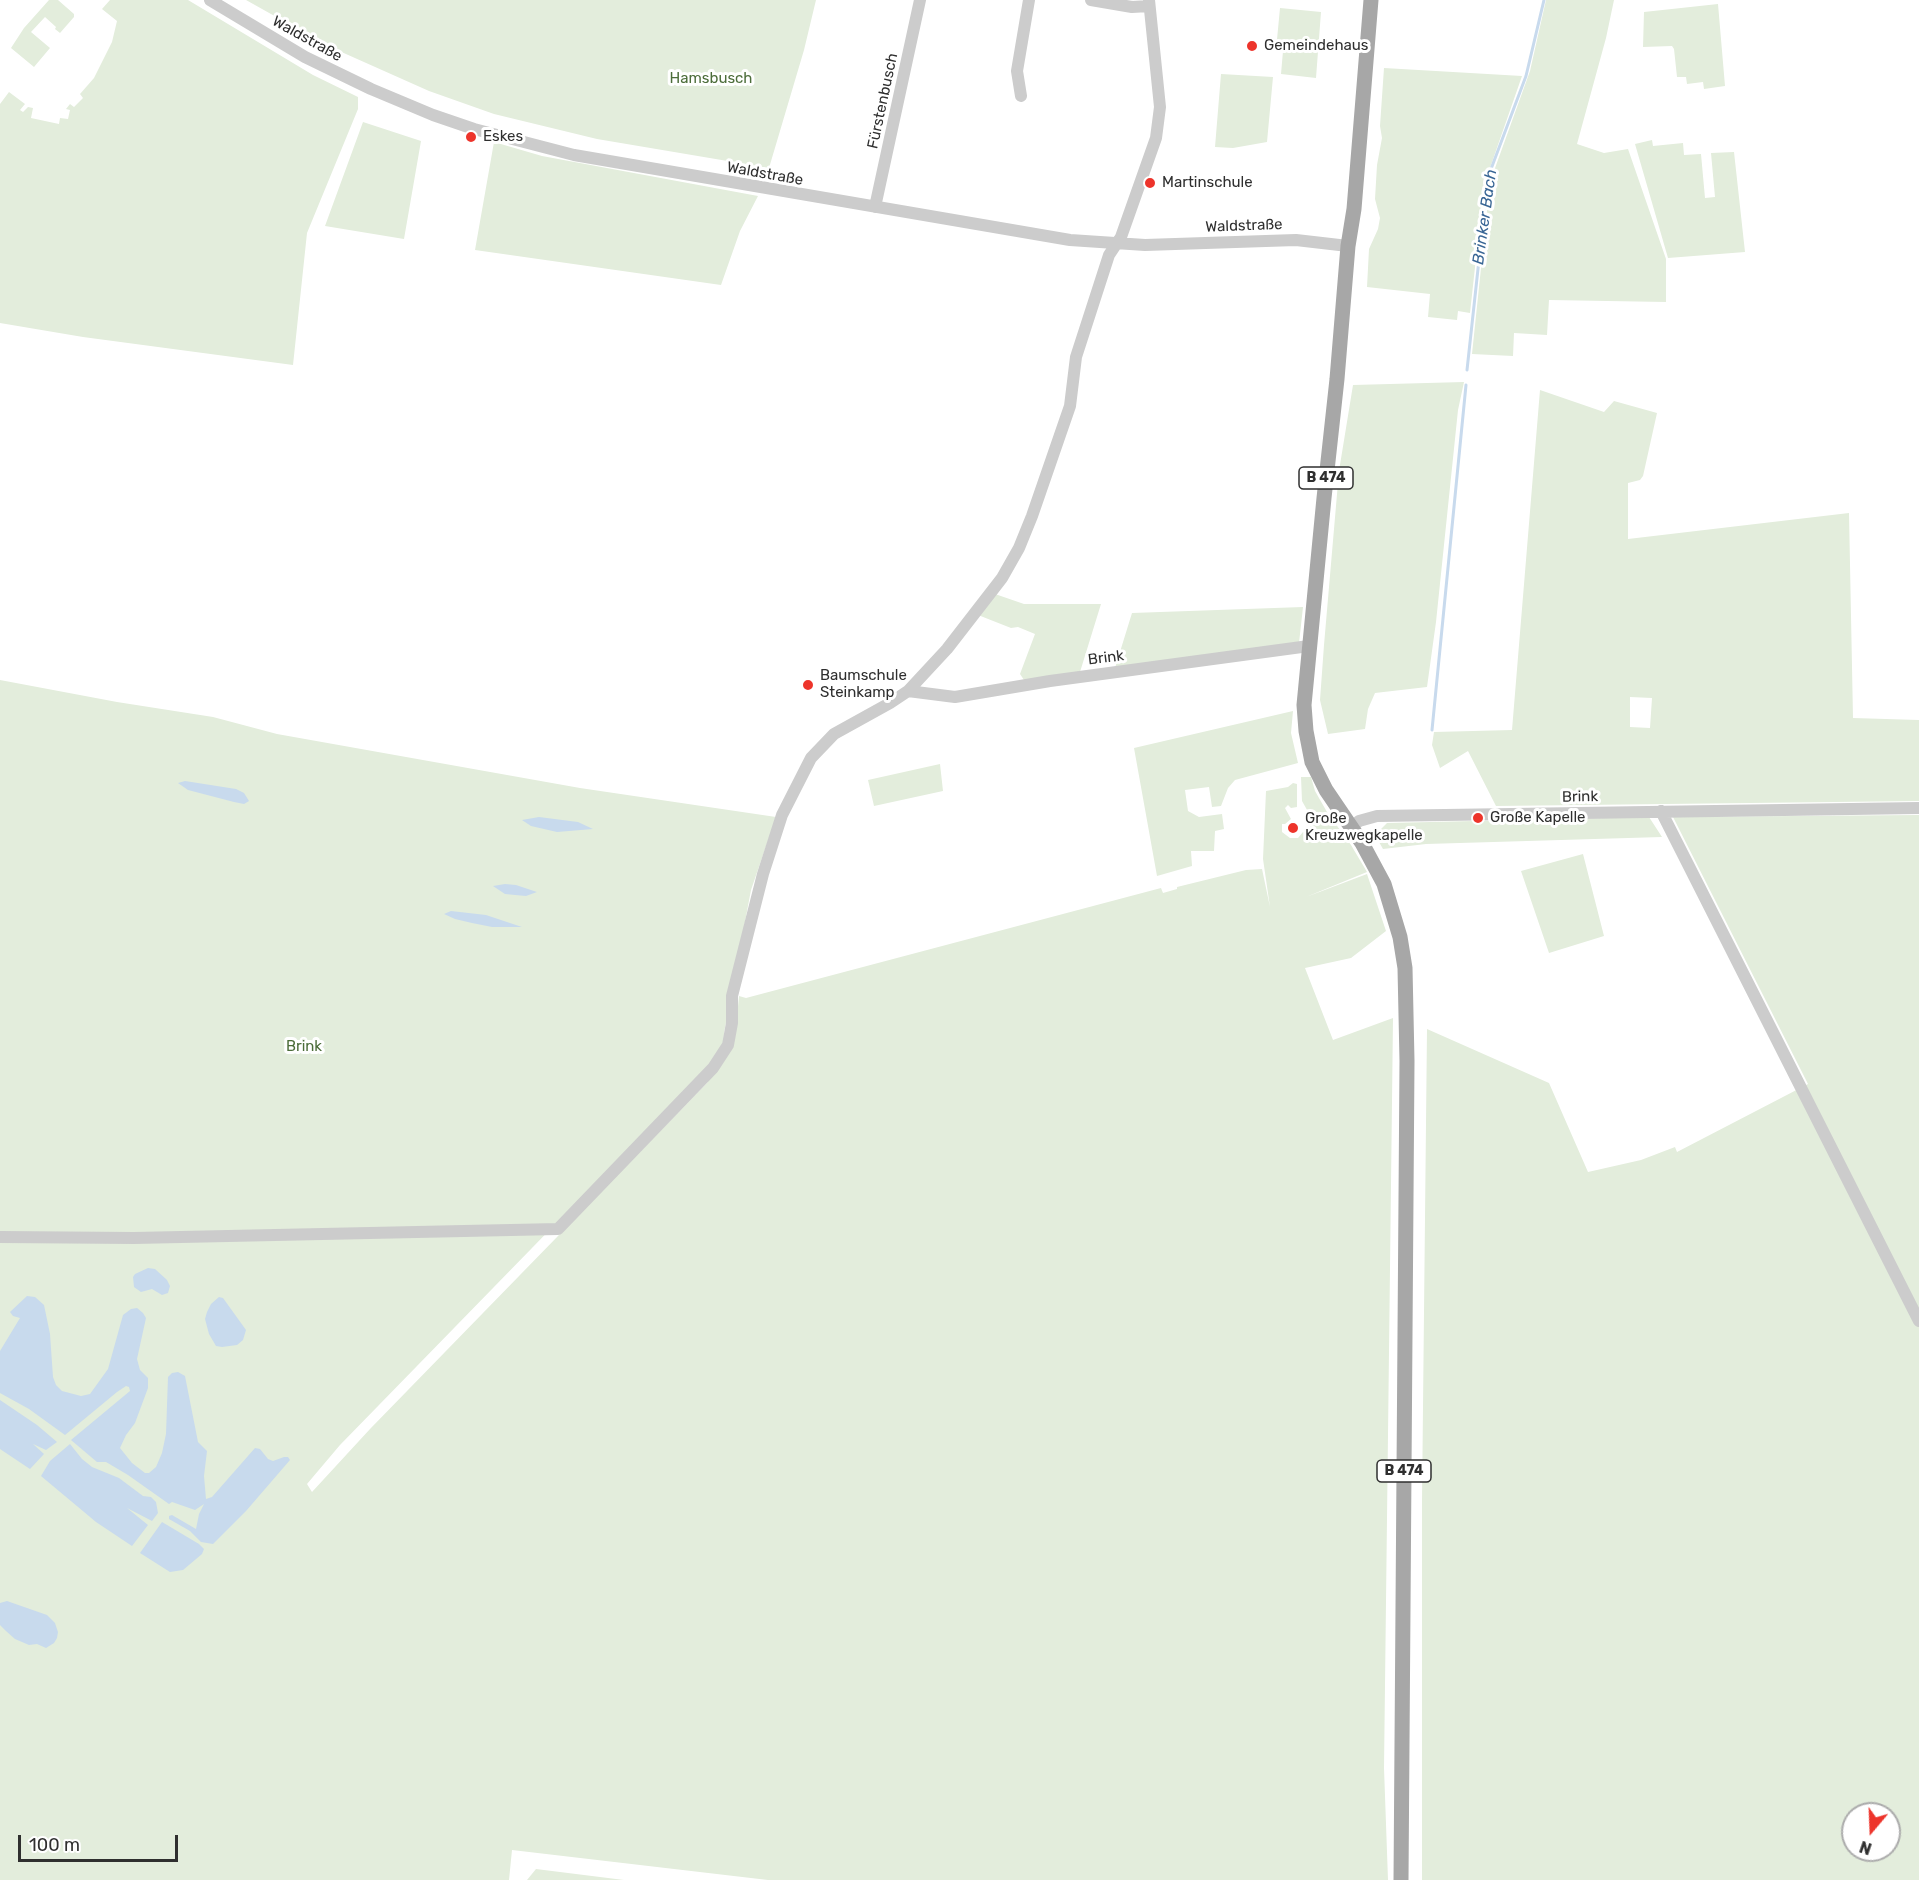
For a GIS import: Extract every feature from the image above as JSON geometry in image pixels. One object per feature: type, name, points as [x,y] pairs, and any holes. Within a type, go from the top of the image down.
[{"type":"main road","name":"B 474","points":[[1371,0],[1338,379],[1304,705],[1308,747],[1320,781],[1362,843],[1384,884],[1393,908],[1400,937],[1407,1006],[1401,1880]]},
{"type":"street","name":"Waldstraße","points":[[210,0],[289,48],[339,74],[409,105],[481,131],[531,145],[602,160],[1055,238],[1116,244],[1296,240],[1348,246]]},
{"type":"street","name":"Fürstenbusch","points":[[875,207],[920,0]]},
{"type":"street","points":[[1021,96],[1017,71],[1029,0]]},
{"type":"street","points":[[0,1237],[158,1238],[558,1229],[713,1068],[728,1045],[732,1023],[732,996],[782,815],[811,758],[834,734],[908,691],[964,628],[1002,578],[1019,548],[1032,516],[1070,406],[1076,357],[1109,255],[1120,237],[1158,128],[1160,107],[1149,3],[1132,7],[1091,0]]},
{"type":"street","name":"Brink","points":[[908,691],[955,697],[1039,682],[1309,646]]},
{"type":"street","name":"Brink","points":[[1351,828],[1359,822],[1377,816],[1919,808]]},
{"type":"street","points":[[1660,811],[1919,1322]]},
{"type":"green space","points":[[49,0],[58,0],[74,14],[74,17],[60,33],[45,17],[31,32],[50,48],[34,67],[11,48],[24,28]]},
{"type":"green space","points":[[110,0],[188,0],[313,75],[358,97],[358,109],[307,233],[293,365],[83,337],[0,323],[0,104],[9,92],[25,104],[20,110],[23,112],[28,107],[33,108],[31,118],[59,124],[60,118],[68,119],[70,110],[66,109],[70,104],[74,107],[83,98],[80,94],[94,78],[112,42],[117,21],[102,9]]},
{"type":"green space","name":"Hamsbusch","points":[[246,0],[816,0],[804,50],[769,168],[597,139],[494,114],[429,91],[328,46]]},
{"type":"green space","points":[[1546,0],[1614,0],[1577,144],[1604,153],[1628,149],[1666,259],[1666,302],[1549,300],[1547,335],[1514,333],[1513,356],[1472,354],[1490,182],[1530,71]]},
{"type":"green space","points":[[1718,4],[1725,86],[1704,89],[1703,82],[1687,84],[1686,77],[1677,77],[1672,46],[1643,47],[1644,12]]},
{"type":"green space","points":[[1280,8],[1321,12],[1316,78],[1281,74],[1283,51],[1276,50]]},
{"type":"green space","points":[[1384,68],[1522,76],[1484,185],[1470,313],[1458,311],[1457,320],[1428,317],[1430,294],[1367,287],[1369,249],[1380,218],[1375,199],[1377,165],[1382,138],[1380,126]]},
{"type":"green space","points":[[1221,74],[1273,77],[1267,142],[1233,148],[1215,147]]},
{"type":"green space","points":[[363,122],[421,141],[404,239],[325,226]]},
{"type":"green space","points":[[1652,140],[1653,146],[1683,143],[1684,155],[1701,154],[1705,198],[1715,197],[1711,153],[1734,152],[1745,252],[1668,258],[1635,144]]},
{"type":"green space","points":[[494,142],[542,156],[758,196],[740,231],[721,285],[475,250]]},
{"type":"green space","points":[[1464,382],[1458,410],[1427,687],[1375,693],[1368,709],[1365,729],[1328,734],[1320,700],[1339,471],[1353,385]]},
{"type":"green space","points":[[1540,390],[1604,412],[1614,401],[1657,413],[1643,476],[1640,480],[1628,483],[1628,539],[1849,513],[1853,718],[1919,720],[1919,801],[1496,806],[1468,751],[1440,768],[1432,745],[1434,732],[1512,730]],"holes":[[[1630,697],[1652,698],[1650,728],[1630,727]]]},
{"type":"green space","points":[[995,594],[1024,604],[1101,604],[1080,672],[1024,680],[1020,674],[1035,634],[1018,627],[1011,628],[978,615]]},
{"type":"green space","points":[[1303,607],[1299,643],[1115,668],[1132,613]]},
{"type":"green space","points":[[0,680],[213,717],[277,734],[580,788],[776,817],[751,890],[724,1033],[723,1052],[340,1445],[307,1484],[312,1492],[370,1429],[707,1083],[735,1037],[739,996],[746,998],[1161,888],[1163,893],[1177,889],[1177,887],[1246,870],[1262,869],[1270,907],[1263,859],[1266,791],[1288,787],[1293,783],[1297,784],[1297,807],[1291,808],[1288,805],[1285,808],[1291,819],[1282,824],[1282,832],[1290,838],[1298,838],[1303,832],[1310,832],[1311,817],[1302,801],[1301,777],[1311,777],[1315,791],[1327,812],[1367,872],[1306,897],[1367,874],[1386,931],[1351,958],[1305,968],[1333,1040],[1393,1018],[1384,1768],[1388,1880],[768,1880],[512,1850],[509,1880],[0,1880]]},
{"type":"green space","points":[[1293,711],[1291,733],[1298,763],[1235,780],[1228,788],[1221,806],[1212,807],[1209,787],[1185,790],[1188,811],[1199,817],[1222,814],[1224,829],[1215,831],[1214,851],[1191,851],[1192,866],[1157,876],[1134,748]]},
{"type":"green space","points":[[940,764],[943,791],[874,806],[868,780]]},
{"type":"green space","points":[[1919,815],[1919,1880],[1422,1880],[1422,1501],[1427,1029],[1549,1083],[1588,1172],[1641,1160],[1675,1147],[1677,1152],[1808,1084],[1673,817]]},
{"type":"green space","points":[[1649,817],[1662,837],[1426,844],[1383,849],[1375,835],[1387,823]]},
{"type":"green space","points":[[1583,854],[1604,936],[1549,953],[1521,871]]},
{"type":"green space","points":[[536,1869],[624,1880],[527,1880]]},
{"type":"water","points":[[185,781],[236,789],[244,793],[249,801],[244,804],[188,790],[178,783]]},
{"type":"water","points":[[539,817],[578,822],[593,829],[557,832],[531,826],[522,820]]},
{"type":"water","points":[[505,884],[537,892],[526,896],[505,894],[493,886]]},
{"type":"water","points":[[451,911],[486,915],[522,927],[492,927],[455,919],[444,914]]},
{"type":"water","points":[[148,1268],[155,1269],[167,1280],[170,1286],[168,1293],[162,1295],[152,1289],[141,1292],[134,1287],[135,1274]]},
{"type":"water","points":[[27,1296],[35,1297],[44,1305],[56,1385],[62,1391],[81,1396],[90,1394],[108,1369],[123,1315],[137,1308],[143,1313],[146,1318],[137,1359],[140,1370],[148,1378],[148,1388],[135,1423],[120,1448],[132,1463],[145,1473],[149,1473],[156,1467],[162,1453],[166,1434],[168,1377],[178,1372],[185,1376],[198,1442],[207,1451],[204,1476],[206,1499],[212,1497],[255,1448],[260,1449],[268,1459],[273,1461],[288,1457],[290,1460],[246,1511],[213,1544],[201,1542],[190,1531],[169,1519],[172,1515],[196,1529],[204,1504],[195,1510],[172,1502],[169,1504],[106,1462],[97,1462],[71,1440],[130,1391],[129,1387],[126,1386],[117,1392],[65,1435],[29,1409],[0,1393],[0,1351],[20,1318],[13,1316],[10,1312]]},
{"type":"water","points":[[219,1297],[223,1298],[246,1330],[243,1340],[237,1345],[216,1346],[209,1334],[205,1319],[211,1304]]},
{"type":"water","points":[[0,1400],[37,1425],[57,1442],[46,1450],[33,1444],[44,1454],[30,1469],[0,1449]]},
{"type":"water","points":[[70,1444],[92,1467],[119,1478],[143,1496],[151,1497],[156,1502],[158,1513],[152,1521],[127,1508],[148,1525],[132,1546],[96,1522],[41,1476],[50,1461]]},
{"type":"water","points":[[162,1522],[204,1549],[202,1554],[183,1570],[170,1572],[140,1553]]},
{"type":"water","points":[[7,1601],[47,1615],[55,1623],[58,1632],[54,1643],[46,1648],[37,1644],[29,1645],[15,1639],[6,1631],[0,1625],[0,1603]]},
{"type":"waterway","name":"Brinker Bach","points":[[1467,370],[1488,177],[1526,76],[1544,0]]},
{"type":"waterway","name":"Brinker Bach","points":[[1432,730],[1466,385]]},
{"type":"place","name":"Gemeindehaus","points":[[1252,46]]},
{"type":"place","name":"Eskes","points":[[471,137]]},
{"type":"place","name":"Martinschule","points":[[1150,183]]},
{"type":"place","name":"Baumschule Steinkamp","points":[[808,685]]},
{"type":"place","name":"Große Kapelle","points":[[1478,818]]},
{"type":"place","name":"Große Kreuzwegkapelle","points":[[1293,828]]}]
